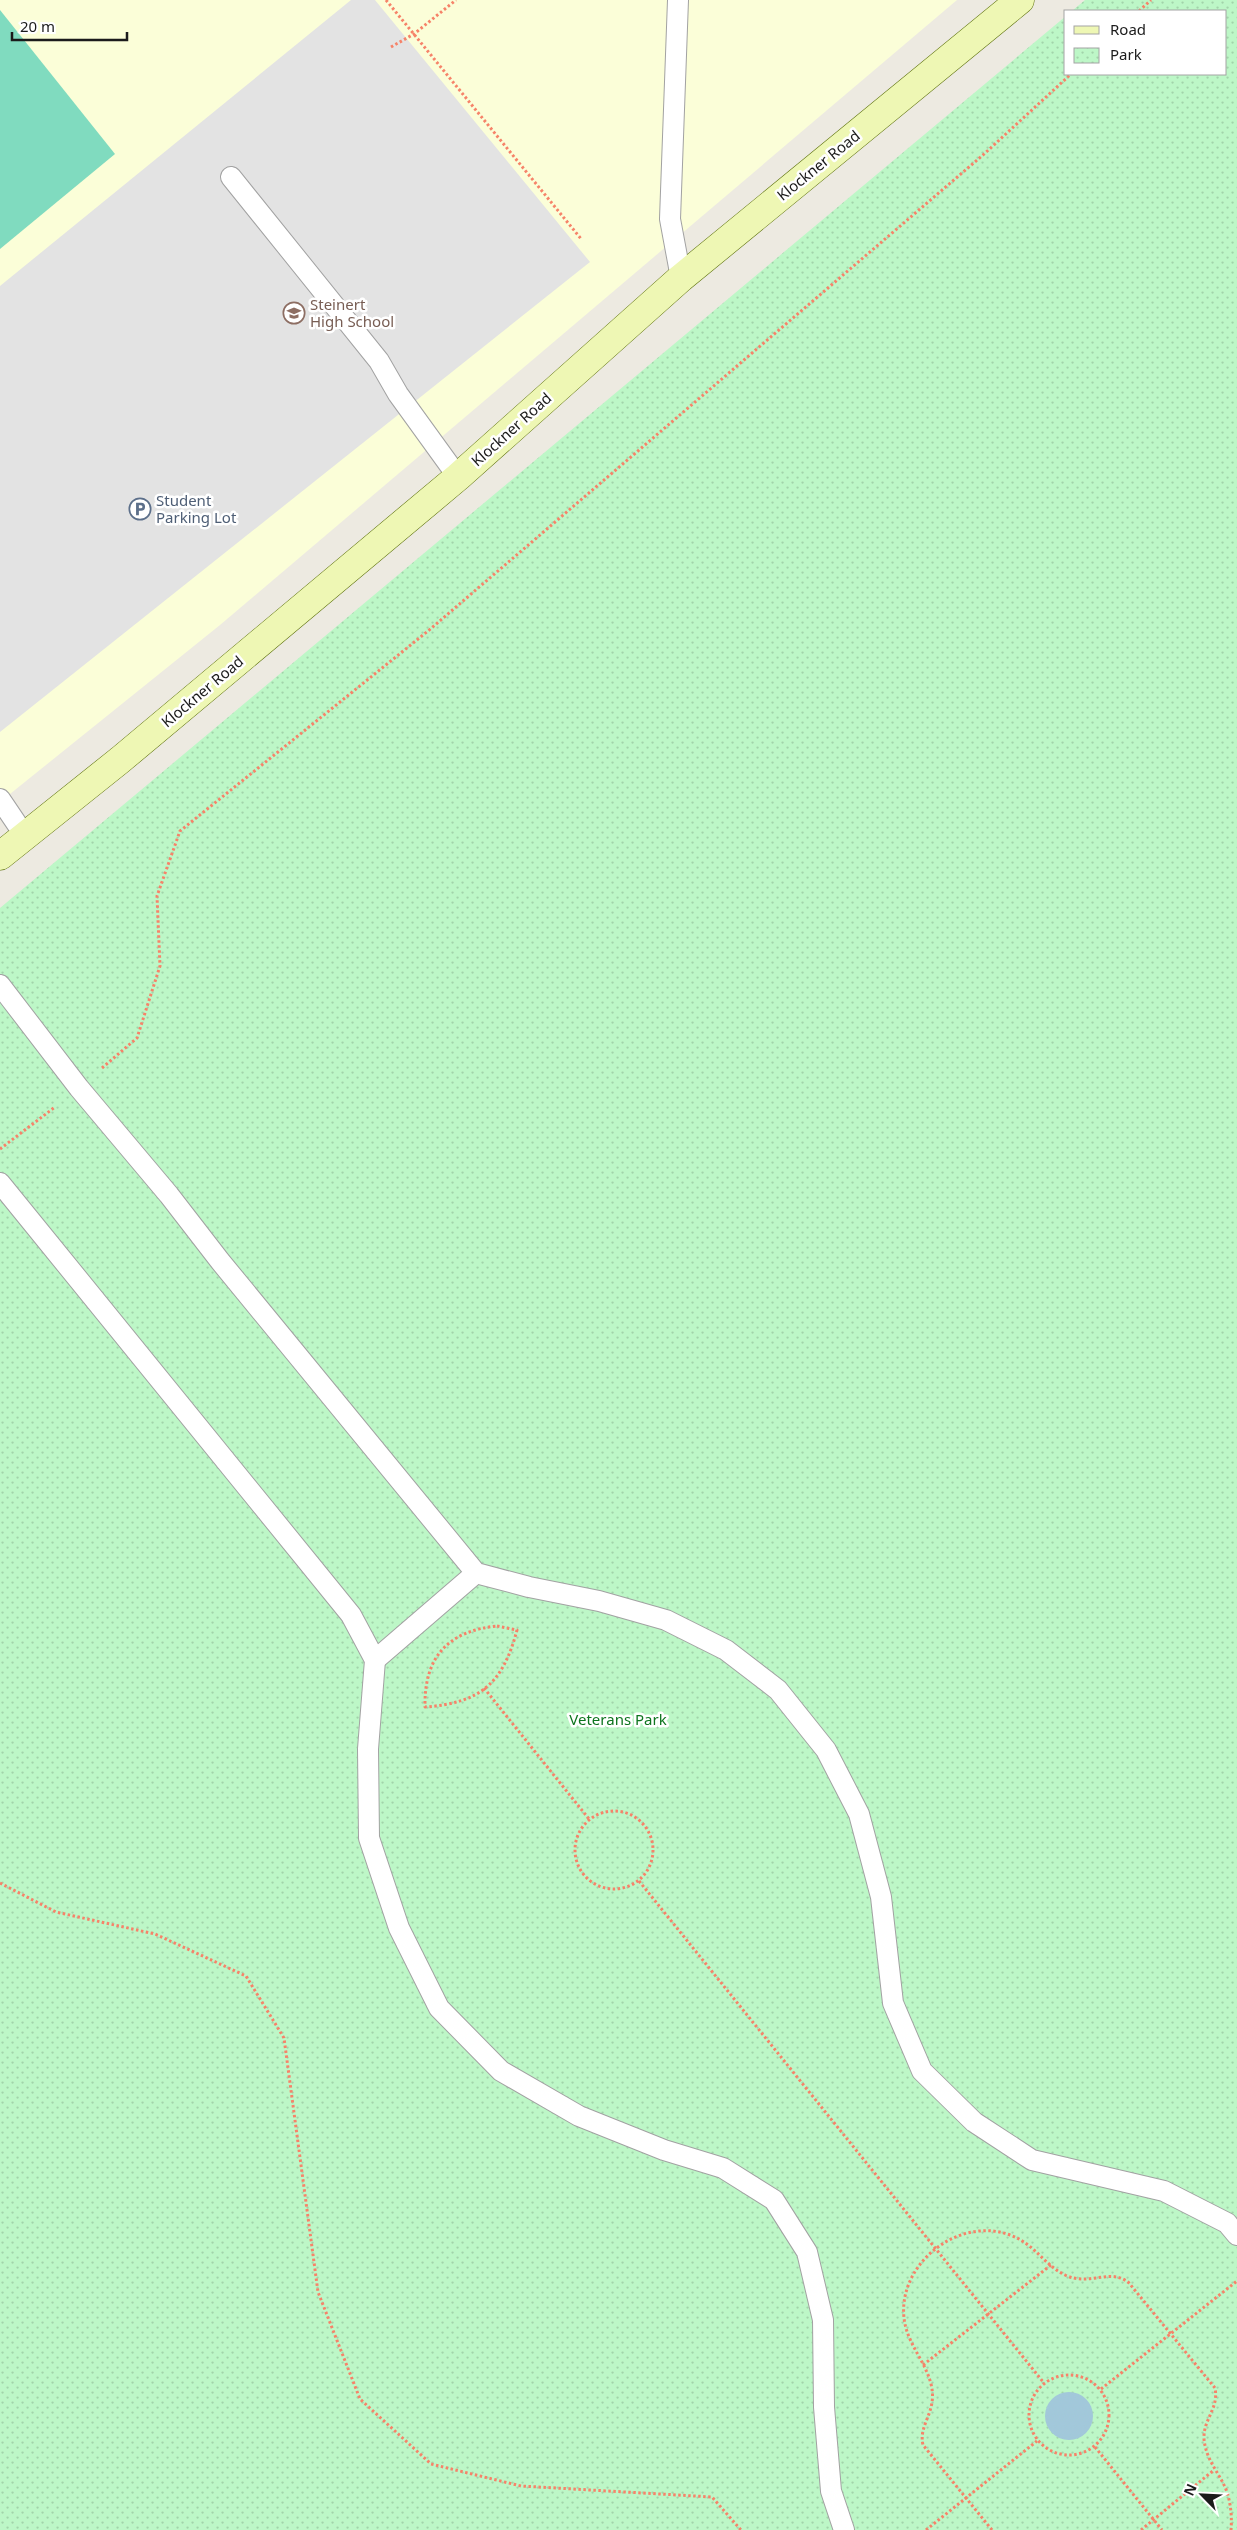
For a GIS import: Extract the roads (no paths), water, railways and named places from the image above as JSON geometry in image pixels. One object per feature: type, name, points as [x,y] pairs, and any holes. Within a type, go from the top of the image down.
[{"type":"main road","name":"Klockner Road","points":[[0,856],[120,760],[458,477],[681,278],[1020,0]]},
{"type":"lane","points":[[678,0],[670,219],[681,278]]},
{"type":"lane","points":[[231,177],[379,360],[398,394],[458,477]]},
{"type":"lane","points":[[0,799],[25,836]]},
{"type":"lane","points":[[0,985],[80,1088],[170,1195],[220,1261],[476,1572],[529,1587],[599,1601],[666,1620],[726,1650],[778,1690],[826,1750],[859,1814],[881,1897],[893,2003],[922,2071],[974,2122],[1032,2160],[1164,2191],[1227,2223],[1237,2235]]},
{"type":"lane","points":[[0,1183],[351,1615],[375,1660],[368,1749],[370,1838],[399,1928],[439,2008],[501,2071],[579,2116],[664,2150],[723,2168],[774,2200],[807,2252],[822,2320],[824,2407],[831,2491],[844,2530]]},
{"type":"lane","points":[[375,1660],[476,1572]]},
{"type":"water","points":[[1069,2392],[1078,2394],[1086,2399],[1091,2407],[1093,2416],[1091,2425],[1086,2433],[1078,2438],[1069,2440],[1060,2438],[1052,2433],[1047,2425],[1045,2416],[1047,2407],[1052,2399],[1060,2394]]},
{"type":"place","name":"Steinert High School","points":[[294,313]]},
{"type":"place","name":"Student Parking Lot","points":[[140,509]]},
{"type":"park label","name":"Veterans Park","points":[[618,1719]]}]
